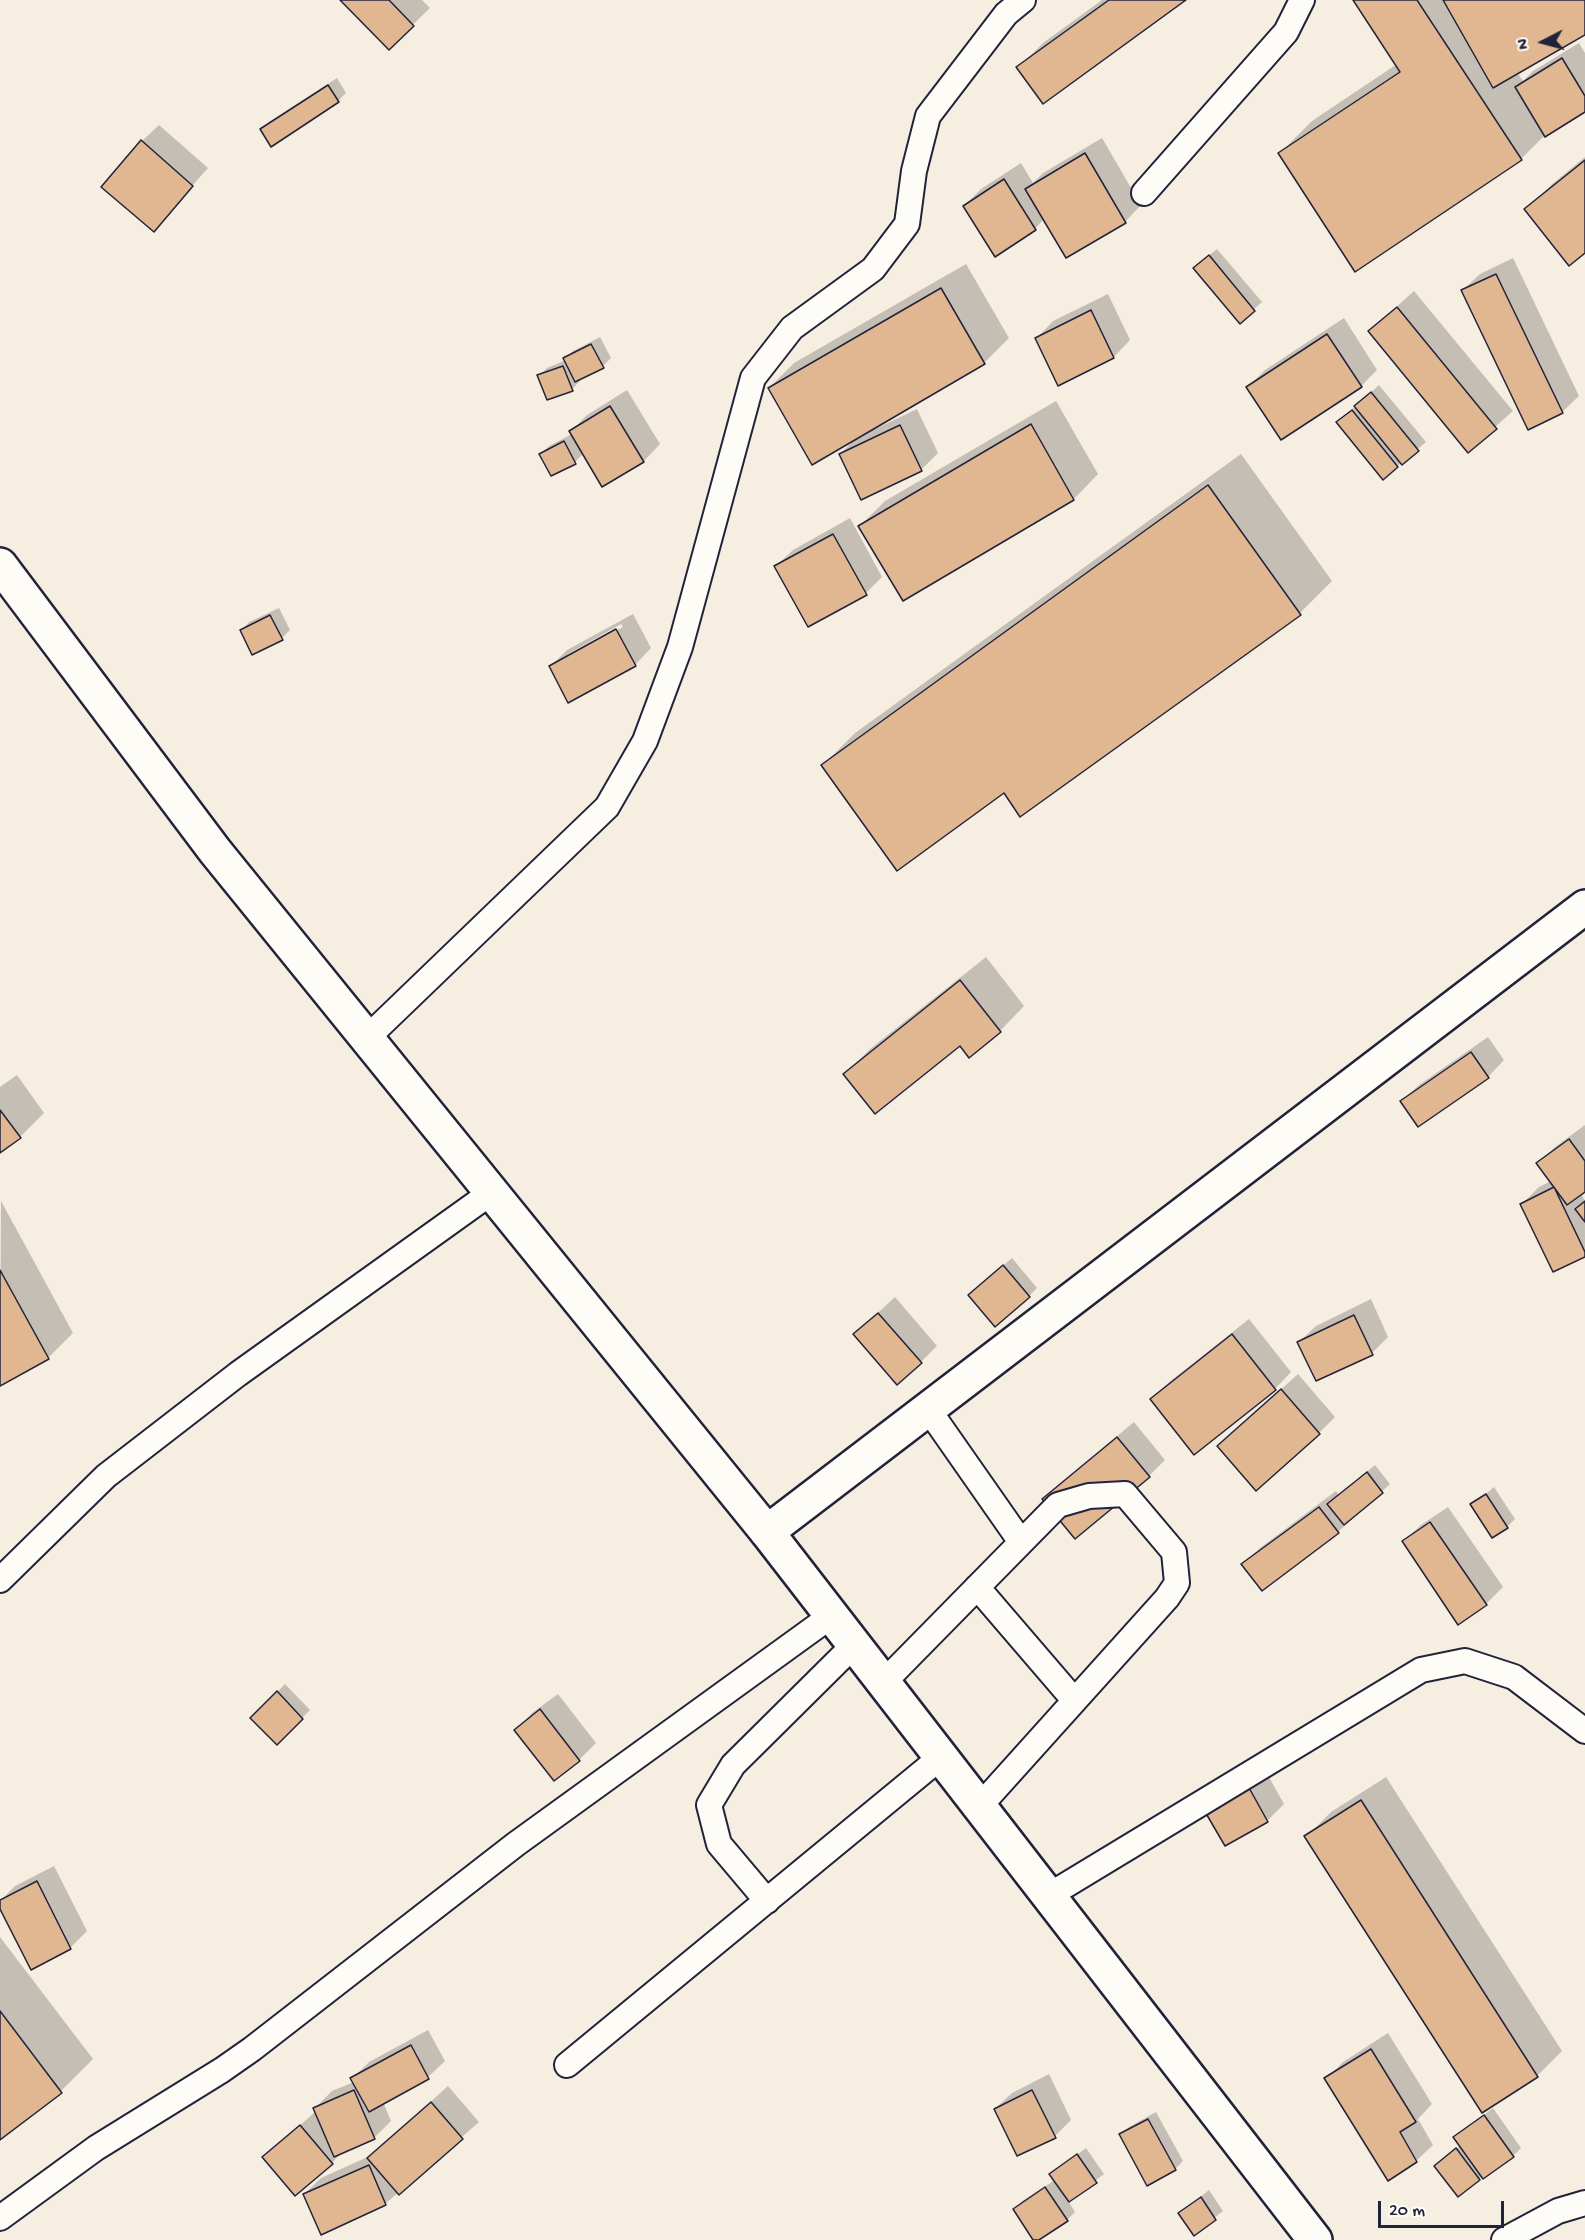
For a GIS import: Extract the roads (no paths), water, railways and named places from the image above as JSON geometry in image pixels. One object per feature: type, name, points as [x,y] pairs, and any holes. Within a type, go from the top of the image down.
[{"type":"street","points":[[0,565],[215,851],[767,1532],[1315,2240]]},
{"type":"street","points":[[767,1532],[1585,907]]},
{"type":"lane","points":[[367,1038],[607,807],[645,741],[680,647],[753,378],[792,328],[873,269],[907,224],[914,171],[928,116],[1006,14],[1023,0]]},
{"type":"lane","points":[[1144,193],[1286,32],[1302,0]]},
{"type":"lane","points":[[0,1580],[106,1476],[238,1374],[492,1192]]},
{"type":"lane","points":[[928,1409],[1021,1542]]},
{"type":"lane","points":[[883,1683],[1058,1505],[1089,1497],[1125,1494],[1174,1552],[1177,1583],[1167,1598],[980,1807]]},
{"type":"lane","points":[[977,1587],[1074,1700]]},
{"type":"lane","points":[[0,2218],[96,2148],[252,2049],[516,1844],[831,1616]]},
{"type":"lane","points":[[767,1901],[719,1844],[709,1805],[733,1765],[854,1645]]},
{"type":"lane","points":[[1048,1896],[1421,1670],[1465,1661],[1514,1677],[1585,1731]]},
{"type":"lane","points":[[567,2065],[941,1757]]},
{"type":"lane","points":[[1504,2240],[1558,2211],[1585,2203]]}]
